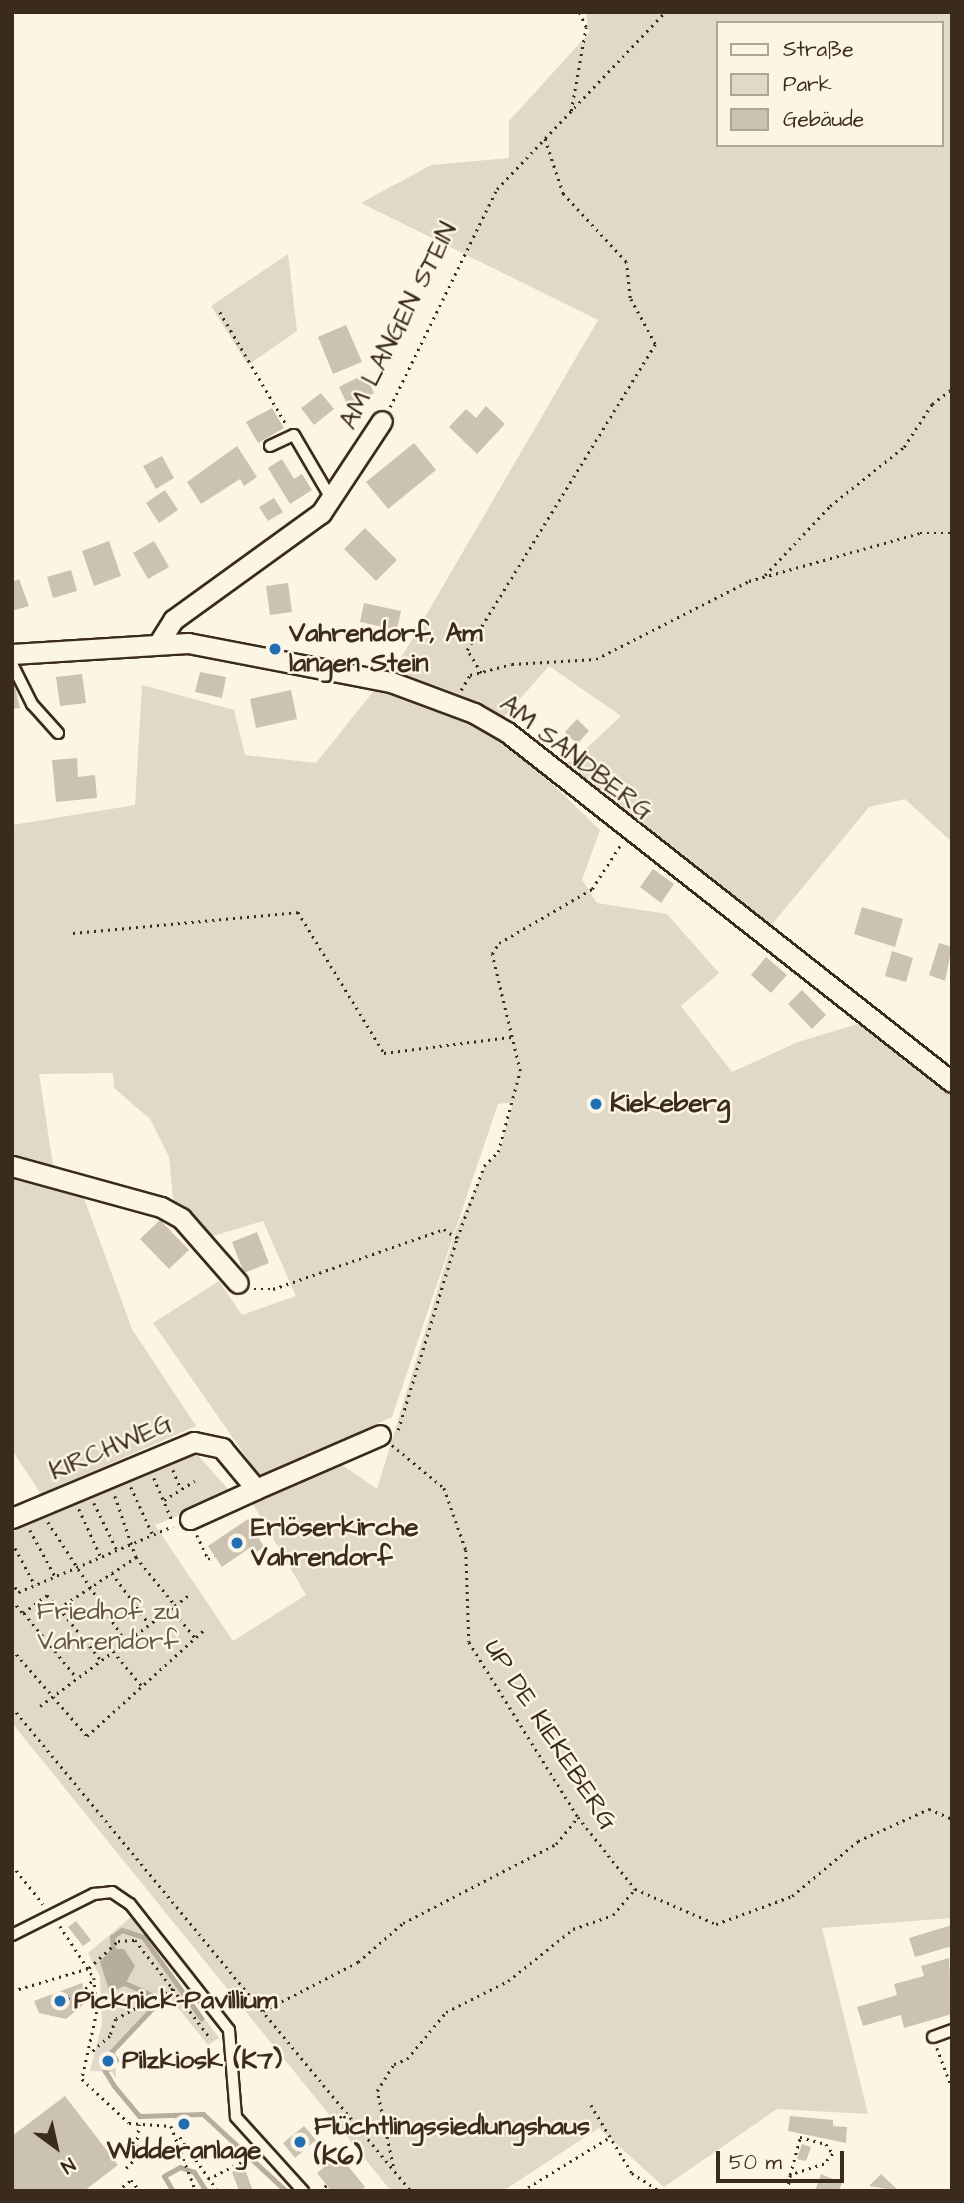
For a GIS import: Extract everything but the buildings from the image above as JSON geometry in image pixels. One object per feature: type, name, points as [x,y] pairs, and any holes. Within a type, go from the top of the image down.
[{"type":"street","name":"AM LANGEN STEIN","points":[[160,641],[173,620],[332,500],[382,421]]},
{"type":"street","name":"AM SANDBERG","points":[[12,654],[160,641],[224,648],[391,682],[452,704],[508,732],[629,833],[952,1082]]},
{"type":"street","points":[[12,1166],[161,1208],[181,1218],[238,1283]]},
{"type":"street","points":[[182,1523],[256,1489],[386,1440]]},
{"type":"street","name":"KIRCHWEG","points":[[12,1517],[194,1442],[222,1448],[256,1489]]},
{"type":"lane","points":[[270,446],[293,435],[332,500]]},
{"type":"lane","points":[[12,664],[32,704],[58,733]]},
{"type":"lane","points":[[12,1935],[94,1894],[112,1892],[130,1904],[229,2030],[236,2117],[303,2191]]},
{"type":"lane","points":[[933,2037],[952,2030]]},
{"type":"path","points":[[571,113],[586,27],[579,12]]},
{"type":"path","name":"AM LANGEN STEIN","points":[[382,421],[497,189],[665,12]]},
{"type":"path","points":[[544,137],[563,194],[626,262],[630,298],[655,344],[467,650],[481,673],[596,659],[762,577],[782,563],[830,506],[904,447],[932,404],[952,389]]},
{"type":"path","points":[[220,312],[293,435]]},
{"type":"path","points":[[762,577],[920,533],[952,533]]},
{"type":"path","points":[[386,1440],[484,1166],[498,1152],[517,1082],[512,1037],[492,954],[499,943],[592,889],[629,833]]},
{"type":"path","points":[[73,933],[298,912],[384,1053],[512,1037]]},
{"type":"path","points":[[238,1283],[273,1289],[444,1229],[457,1238]]},
{"type":"path","name":"UP DE KIEKEBERG","points":[[386,1440],[444,1488],[466,1550],[468,1642],[578,1817],[635,1889],[716,1924],[792,1896],[858,1841],[929,1809],[952,1819]]},
{"type":"path","points":[[173,1470],[181,1489]]},
{"type":"path","points":[[154,1478],[164,1500],[208,1559],[214,1556]]},
{"type":"path","points":[[164,1500],[194,1481]]},
{"type":"path","points":[[131,1487],[153,1535]]},
{"type":"path","points":[[114,1494],[136,1557],[174,1605]]},
{"type":"path","points":[[94,1503],[117,1550]]},
{"type":"path","points":[[79,1510],[101,1557]]},
{"type":"path","points":[[48,1522],[74,1569],[126,1642]]},
{"type":"path","points":[[12,1595],[182,1523]]},
{"type":"path","points":[[30,1530],[55,1576]]},
{"type":"path","points":[[12,1542],[35,1585]]},
{"type":"path","points":[[59,1608],[136,1557]]},
{"type":"path","points":[[112,1573],[149,1624]]},
{"type":"path","points":[[12,1581],[18,1592]]},
{"type":"path","points":[[40,1706],[190,1594]]},
{"type":"path","points":[[23,1613],[47,1595],[101,1660]]},
{"type":"path","points":[[12,1600],[77,1678]]},
{"type":"path","points":[[170,1608],[195,1638]]},
{"type":"path","points":[[12,1649],[51,1698],[87,1736],[205,1629]]},
{"type":"path","points":[[113,1651],[142,1686]]},
{"type":"path","points":[[12,1707],[99,1817],[411,2191]]},
{"type":"path","points":[[263,2011],[358,1962],[403,1923],[556,1844],[578,1817]]},
{"type":"path","points":[[12,1866],[51,1915],[94,1978],[91,2052],[82,2079],[107,2109],[139,2124],[176,2131],[218,2191]]},
{"type":"path","points":[[393,2168],[377,2091],[394,2064],[407,2059],[446,2012],[508,1981],[573,1928],[613,1915],[635,1889]]},
{"type":"path","points":[[12,1991],[89,1968],[118,1941],[135,1940],[211,2039]]},
{"type":"path","points":[[54,2002],[81,1994],[94,1978]]},
{"type":"path","points":[[91,2052],[110,2036],[116,2019],[140,2011],[153,1997],[173,1989]]},
{"type":"path","points":[[933,2037],[952,2088]]},
{"type":"path","points":[[591,2105],[607,2139],[632,2173],[660,2191]]},
{"type":"path","points":[[125,2168],[134,2160],[139,2124]]},
{"type":"path","points":[[176,2131],[196,2191]]},
{"type":"path","points":[[787,2191],[790,2175],[800,2137],[826,2144],[833,2154],[824,2164],[790,2175]]},
{"type":"path","points":[[522,2191],[607,2139]]},
{"type":"path","points":[[208,2179],[266,2149]]},
{"type":"path","points":[[117,2191],[131,2179],[140,2191]]},
{"type":"path","points":[[319,2191],[327,2185]]},
{"type":"green space","name":"Friedhof zu Vahrendorf","points":[[586,12],[952,12],[952,842],[905,799],[869,807],[765,933],[557,767],[575,759],[621,716],[549,666],[504,717],[409,680],[399,694],[507,740],[600,830],[582,880],[597,903],[667,914],[719,973],[681,1006],[732,1072],[798,1042],[864,1022],[952,1092],[952,1918],[822,1928],[868,2114],[777,2109],[664,2187],[599,2128],[503,2191],[391,2191],[12,1723],[12,1532],[197,1454],[232,1494],[155,1525],[233,1641],[306,1595],[250,1499],[332,1458],[377,1489],[456,1230],[485,1167],[499,1153],[513,1102],[498,1104],[392,1417],[260,1477],[153,1323],[219,1281],[242,1315],[296,1296],[263,1221],[210,1237],[174,1207],[169,1157],[150,1119],[114,1088],[113,1073],[39,1074],[54,1171],[12,1158],[12,825],[135,805],[142,685],[234,710],[245,755],[316,763],[404,653],[598,320],[361,203],[431,165],[509,158],[509,121],[589,33]]},
{"type":"green space","points":[[288,254],[297,331],[248,365],[211,306]]},
{"type":"green space","points":[[12,1176],[84,1198],[132,1329],[196,1426],[41,1494],[12,1450]]},
{"type":"green space","points":[[131,1917],[219,2038],[208,2045],[169,1997],[128,2032],[115,2053],[116,2079],[112,2072],[90,2071],[102,2024],[100,1977],[88,1953]]},
{"type":"shaded area","points":[[111,1949],[124,1949],[135,1966],[124,1986],[110,1993],[100,1962]]},
{"type":"waterway","points":[[114,1956],[112,1937],[122,1930],[143,1937],[201,2018]]},
{"type":"waterway","points":[[122,1982],[161,1999],[111,2052],[116,2060],[105,2071],[114,2086],[139,2116],[203,2114],[286,2191]]},
{"type":"waterway","points":[[173,2191],[164,2176],[180,2167],[194,2172],[206,2191]]},
{"type":"place","name":"Vahrendorf, Am langen Stein","points":[[275,649]]},
{"type":"place","name":"Kiekeberg","points":[[596,1104]]},
{"type":"place","name":"Erlöserkirche Vahrendorf","points":[[237,1543]]},
{"type":"place","name":"Picknick-Pavillium","points":[[60,2001]]},
{"type":"place","name":"Pilzkiosk (K7)","points":[[108,2061]]},
{"type":"place","name":"Widderanlage","points":[[184,2124]]},
{"type":"place","name":"Flüchtlingssiedlungshaus (K6)","points":[[300,2142]]}]
